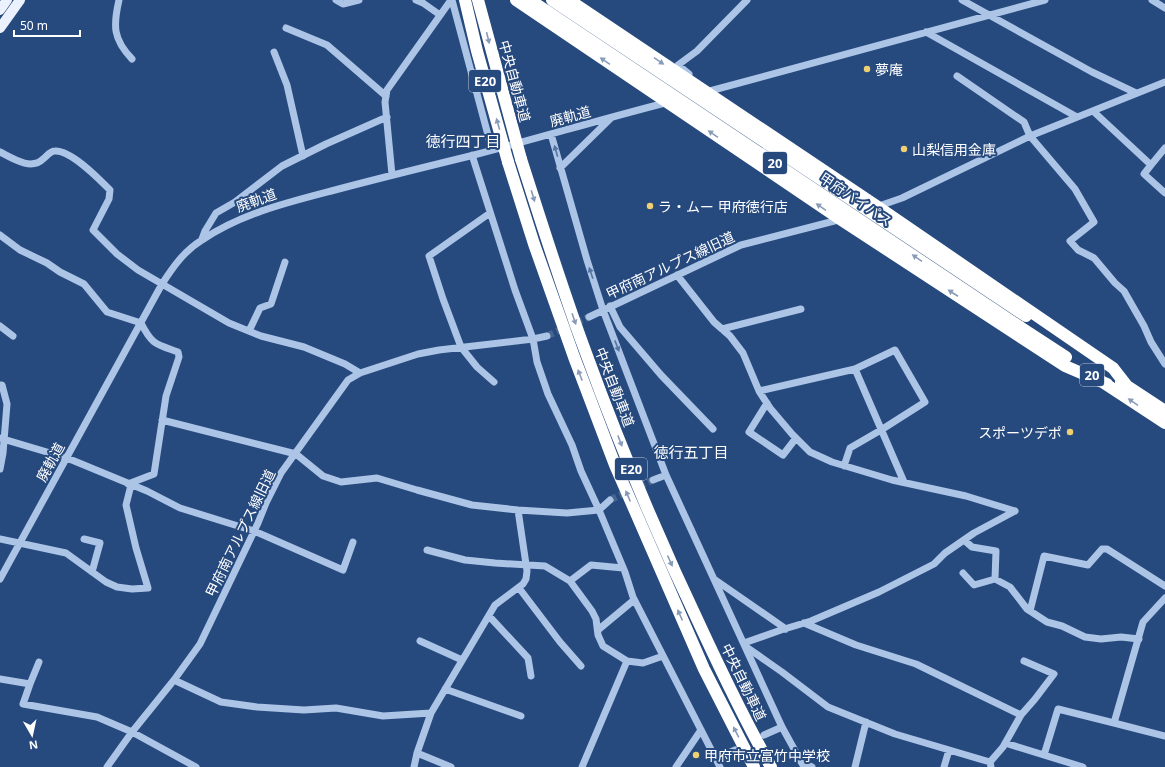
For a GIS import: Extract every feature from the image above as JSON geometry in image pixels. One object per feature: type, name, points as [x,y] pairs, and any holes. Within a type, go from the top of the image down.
[{"type":"highway","name":"中央自動車道","points":[[465,0],[477,51],[508,162],[534,244],[574,358],[615,465],[704,669],[754,767]]},
{"type":"highway","name":"中央自動車道","points":[[478,0],[521,159],[546,239],[586,353],[627,460],[670,563],[720,668],[771,767]]},
{"type":"highway","points":[[516,0],[666,103],[1065,366],[1107,384]]},
{"type":"highway","name":"甲府バイパス","points":[[530,0],[1023,322],[1164,409]]},
{"type":"highway","name":"甲府バイパス","points":[[552,0],[1023,322],[1107,384],[1165,423]]},
{"type":"highway","points":[[569,0],[709,92],[1113,368],[1128,386]]},
{"type":"main road","points":[[0,10],[7,0]]},
{"type":"main road","points":[[0,28],[20,0]]},
{"type":"street","points":[[119,0],[116,14],[118,40],[132,59]]},
{"type":"street","points":[[336,0],[342,4],[359,0]]},
{"type":"street","points":[[416,0],[423,2],[440,15]]},
{"type":"street","points":[[392,175],[385,102],[387,90],[452,0]]},
{"type":"street","points":[[452,0],[492,150]]},
{"type":"street","points":[[709,92],[678,65],[697,51],[747,0]]},
{"type":"street","points":[[962,0],[1092,72],[1136,93]]},
{"type":"street","name":"廃軌道","points":[[0,579],[162,284],[179,259],[202,239],[234,222],[258,212],[291,202],[709,92],[1045,0]]},
{"type":"street","points":[[1152,0],[1165,8]]},
{"type":"street","points":[[286,28],[326,46],[386,96]]},
{"type":"street","points":[[926,32],[1077,117]]},
{"type":"street","points":[[274,52],[287,85],[303,156]]},
{"type":"street","points":[[957,76],[1024,122],[1030,136],[1074,189],[1094,222],[1070,241],[1078,250],[1094,258],[1115,283],[1124,291],[1144,326],[1151,342],[1165,364]]},
{"type":"street","name":"甲府南アルプス線旧道","points":[[589,316],[741,245],[840,219],[902,198],[1030,136],[1165,82]]},
{"type":"street","points":[[1093,111],[1150,165]]},
{"type":"street","points":[[202,239],[205,230],[216,213],[235,202],[282,166],[386,117]]},
{"type":"street","points":[[560,168],[611,118]]},
{"type":"street","points":[[551,134],[586,260],[607,308],[666,475],[782,727],[802,764],[812,767]]},
{"type":"street","points":[[0,152],[23,163],[34,164],[41,161],[50,153],[56,151],[66,154],[88,169],[110,190],[109,199],[93,230],[122,258],[138,270],[229,323],[260,336],[304,347],[345,364],[360,373]]},
{"type":"street","points":[[1164,151],[1150,165],[1144,174],[1165,193]]},
{"type":"street","points":[[472,155],[515,290],[533,339],[537,362],[548,394],[572,445],[581,472],[600,510],[634,600],[720,767]]},
{"type":"street","points":[[490,213],[429,256],[461,347],[477,366],[494,382]]},
{"type":"street","points":[[0,235],[20,250],[84,284],[107,312],[141,323],[151,341],[178,352],[179,357],[166,396],[154,474],[129,484]]},
{"type":"street","points":[[249,331],[260,308],[271,304],[285,262]]},
{"type":"street","points":[[677,275],[714,322],[730,336],[743,352],[759,391],[767,403],[796,438],[810,452],[844,466],[904,482],[966,496],[1015,511],[974,533],[945,553],[934,564],[879,592],[804,623],[744,645]]},
{"type":"street","points":[[607,308],[620,327],[661,375],[712,429]]},
{"type":"street","points":[[722,329],[801,309]]},
{"type":"street","points":[[0,326],[12,336]]},
{"type":"street","name":"甲府南アルプス線旧道","points":[[107,767],[132,732],[192,656],[207,632],[266,503],[282,473],[348,380],[360,373],[418,354],[548,336]]},
{"type":"street","points":[[759,391],[855,369],[895,350],[925,402],[850,448],[844,466]]},
{"type":"street","points":[[855,369],[904,482]]},
{"type":"street","points":[[0,385],[2,385],[7,404],[2,439],[0,469]]},
{"type":"street","points":[[767,403],[749,432],[783,455],[796,438]]},
{"type":"street","points":[[162,420],[296,454],[323,476],[342,482],[377,478],[472,505],[518,510],[567,512],[600,510],[610,500]]},
{"type":"street","points":[[2,439],[67,458],[147,491],[180,508],[254,531],[343,570],[353,542]]},
{"type":"street","points":[[653,480],[666,475]]},
{"type":"street","points":[[0,539],[66,554],[117,587],[132,589],[148,588],[136,548],[126,505],[129,484]]},
{"type":"street","points":[[414,767],[417,753],[431,713],[462,660],[495,605],[519,588],[526,579],[526,565],[518,510]]},
{"type":"street","points":[[84,539],[100,543],[92,572]]},
{"type":"street","points":[[964,540],[972,547],[996,551],[995,579]]},
{"type":"street","points":[[1030,611],[1044,556],[1088,565],[1102,549],[1107,549],[1165,586]]},
{"type":"street","points":[[427,550],[465,560],[495,564],[545,566],[570,581],[592,611],[596,620],[598,635],[603,646],[627,661],[643,662],[663,656]]},
{"type":"street","points":[[570,581],[591,565],[623,568]]},
{"type":"street","points":[[963,573],[974,585],[995,579],[1010,587],[1030,611],[1047,622],[1062,626],[1085,637],[1101,639],[1120,637],[1139,639]]},
{"type":"street","points":[[714,579],[786,629]]},
{"type":"street","points":[[519,588],[580,666]]},
{"type":"street","points":[[1114,723],[1143,622],[1165,598]]},
{"type":"street","points":[[598,630],[634,600]]},
{"type":"street","points":[[489,616],[528,658],[531,676]]},
{"type":"street","points":[[804,623],[856,645],[916,664],[1021,715]]},
{"type":"street","points":[[420,641],[462,660]]},
{"type":"street","points":[[744,645],[828,707],[895,734],[990,764],[1005,743],[1021,715],[1054,674],[1024,661]]},
{"type":"street","points":[[582,767],[627,661]]},
{"type":"street","points":[[39,662],[24,704],[97,717],[132,732],[196,767]]},
{"type":"street","points":[[0,679],[30,684]]},
{"type":"street","points":[[174,680],[221,702],[257,707],[304,710],[336,708],[383,716],[431,713]]},
{"type":"street","points":[[445,689],[521,716]]},
{"type":"street","points":[[1044,755],[1058,709],[1165,736]]},
{"type":"street","points":[[855,767],[866,722]]},
{"type":"street","points":[[764,735],[782,727]]},
{"type":"street","points":[[676,767],[701,730]]},
{"type":"street","points":[[1005,743],[1081,767]]},
{"type":"street","points":[[716,759],[735,750]]},
{"type":"street","points":[[944,767],[949,750]]},
{"type":"street","points":[[417,753],[451,767]]},
{"type":"tunnel","points":[[547,336],[589,317]]},
{"type":"tunnel","points":[[610,500],[653,480]]},
{"type":"place","name":"夢庵","points":[[867,69]]},
{"type":"place","name":"山梨信用金庫","points":[[904,149]]},
{"type":"place","name":"ラ・ムー 甲府徳行店","points":[[650,206]]},
{"type":"place","name":"スポーツデポ","points":[[1070,432]]},
{"type":"place","name":"甲府市立富竹中学校","points":[[696,755]]},
{"type":"district","name":"徳行四丁目","points":[[463,141]]},
{"type":"district","name":"徳行五丁目","points":[[691,452]]}]
